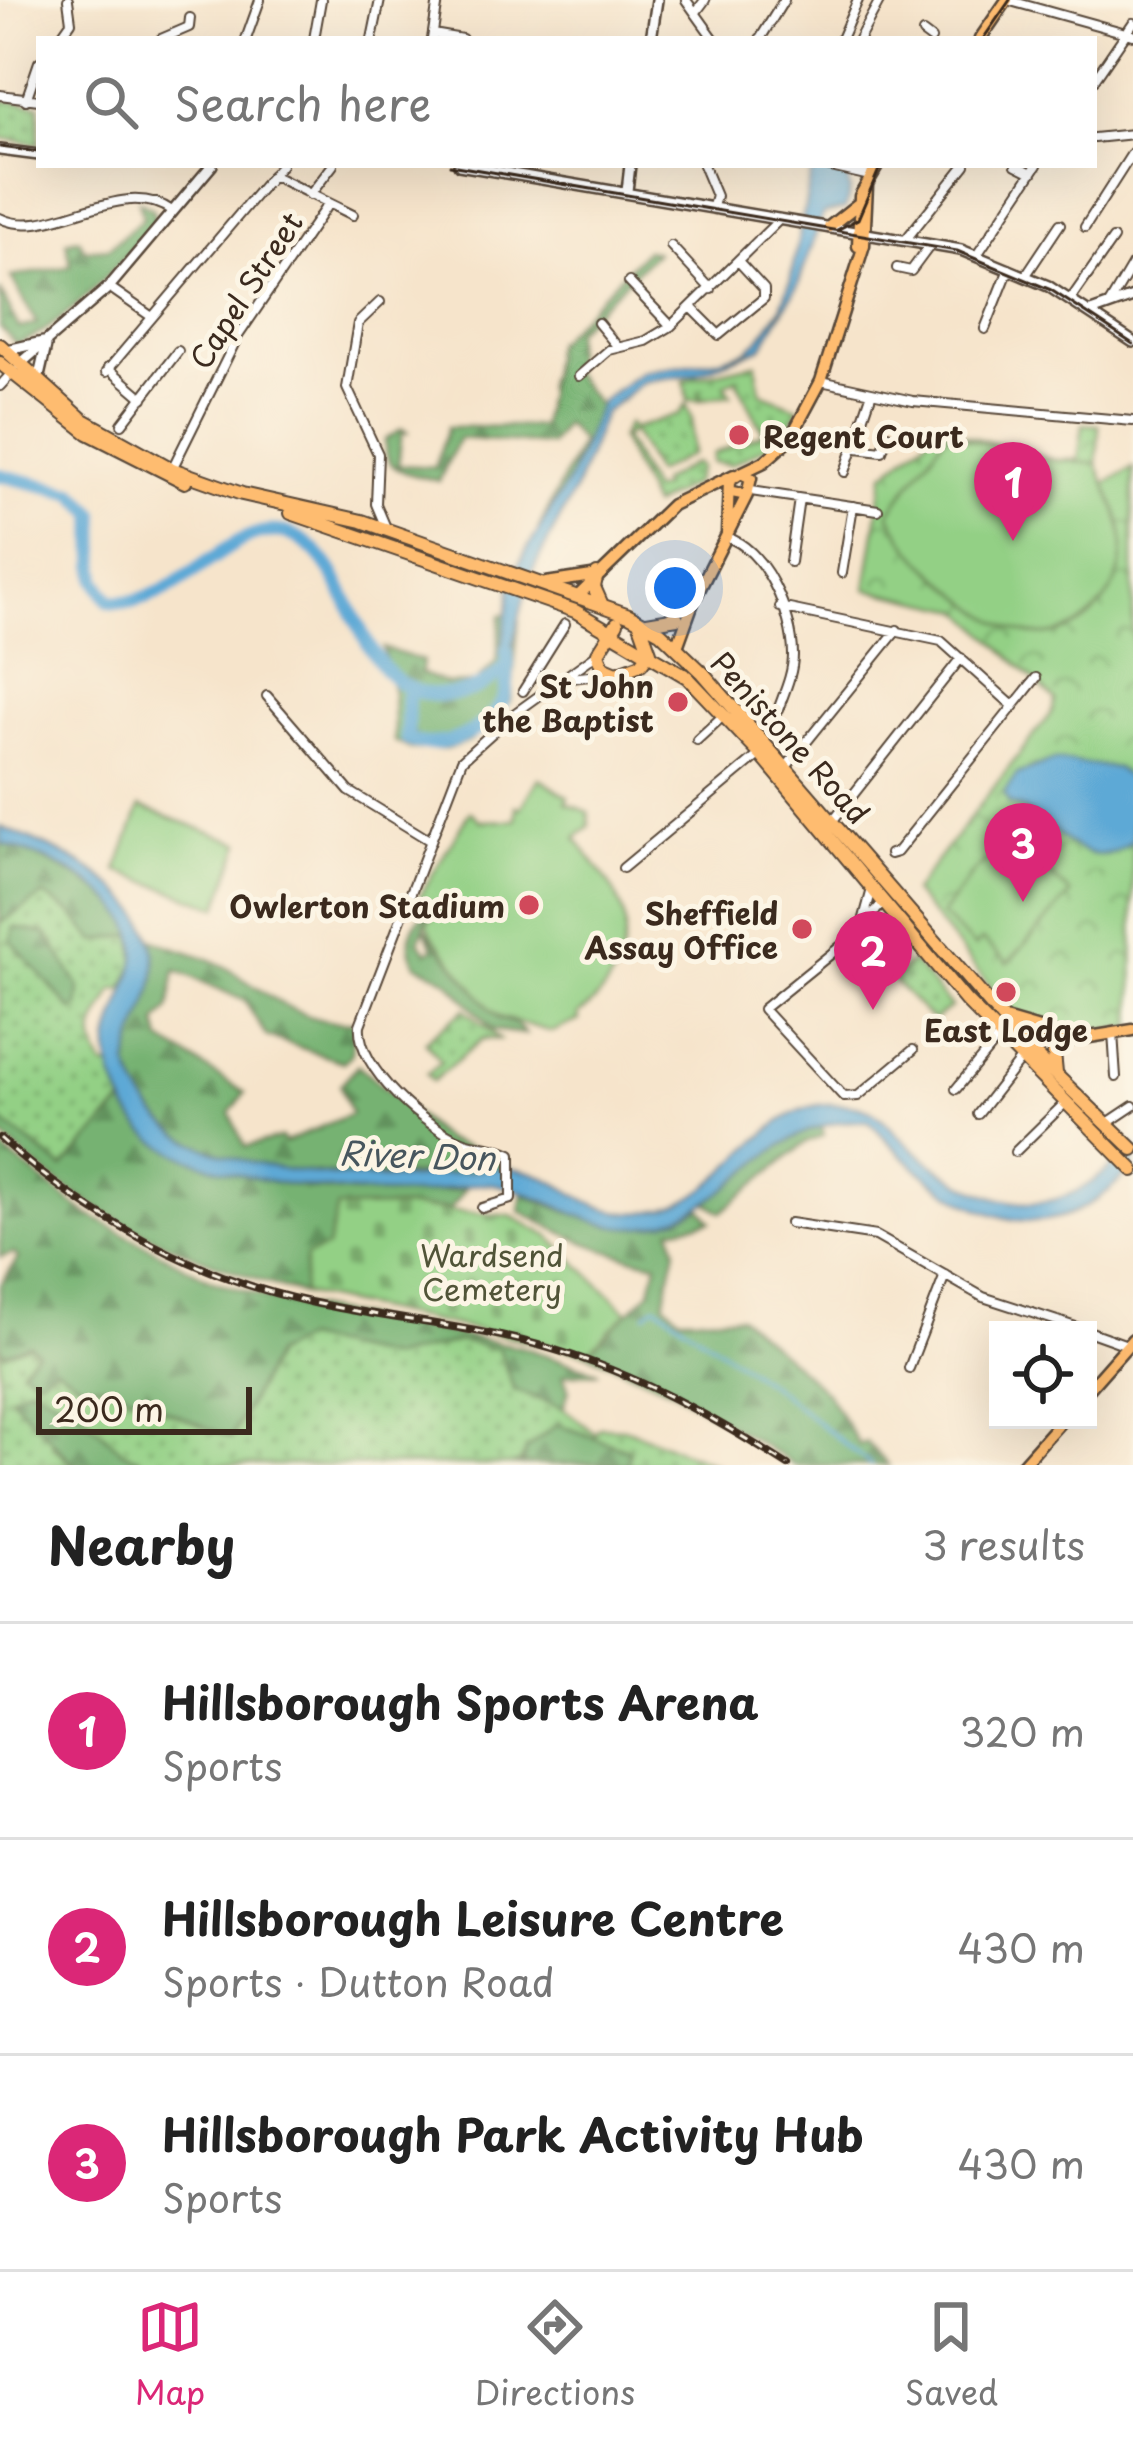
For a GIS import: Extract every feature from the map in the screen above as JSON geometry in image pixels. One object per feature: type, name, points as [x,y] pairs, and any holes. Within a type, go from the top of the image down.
[{"type":"highway","points":[[6,366],[101,431],[172,469],[242,494],[362,521],[385,536]]},
{"type":"highway","name":"Penistone Road","points":[[6,366],[88,433],[166,476],[513,572],[638,620],[672,643],[833,819],[886,868],[1024,1053],[1127,1150]]},
{"type":"highway","name":"Penistone Road","points":[[385,536],[508,588],[559,604],[650,652],[687,677],[760,754],[886,868]]},
{"type":"highway","points":[[597,574],[594,587],[602,605]]},
{"type":"highway","points":[[559,604],[578,596]]},
{"type":"highway","points":[[638,620],[650,652],[641,664],[617,673],[605,669],[598,653],[611,628],[638,620],[676,618]]},
{"type":"highway","points":[[672,643],[687,677]]},
{"type":"highway","points":[[886,868],[883,903],[1004,1042],[1024,1053]]},
{"type":"highway","points":[[1057,1076],[1054,1053],[1066,1037]]},
{"type":"highway","name":"Penistone Road","points":[[1024,1053],[1057,1076],[1071,1100],[1106,1124],[1127,1150]]},
{"type":"highway","points":[[1127,1150],[1133,1170]]},
{"type":"main road","points":[[982,36],[1007,0]]},
{"type":"main road","points":[[578,596],[672,505],[764,462],[790,439],[821,381],[859,255],[861,204],[872,175]]},
{"type":"main road","points":[[832,227],[861,204]]},
{"type":"main road","points":[[832,227],[861,228]]},
{"type":"main road","points":[[672,643],[764,462]]},
{"type":"main road","points":[[737,474],[750,489]]},
{"type":"main road","points":[[726,535],[737,474]]},
{"type":"main road","points":[[712,485],[750,489]]},
{"type":"main road","points":[[536,581],[597,574]]},
{"type":"main road","points":[[672,643],[676,618],[694,600]]},
{"type":"main road","points":[[1001,1018],[1066,1037]]},
{"type":"main road","points":[[1024,1053],[1066,1037],[1133,1030]]},
{"type":"main road","points":[[1097,1380],[1130,1342]]},
{"type":"main road","points":[[1022,1465],[1054,1429]]},
{"type":"street","points":[[61,36],[71,22],[68,0]]},
{"type":"street","points":[[247,36],[260,0]]},
{"type":"street","points":[[315,36],[321,0]]},
{"type":"street","points":[[373,36],[380,0]]},
{"type":"street","points":[[433,36],[438,0]]},
{"type":"street","points":[[651,36],[657,0]]},
{"type":"street","points":[[686,0],[712,36]]},
{"type":"street","points":[[696,12],[705,0]]},
{"type":"street","points":[[762,36],[784,0]]},
{"type":"street","points":[[842,36],[857,0]]},
{"type":"street","points":[[861,36],[880,0]]},
{"type":"street","points":[[1007,0],[1130,34]]},
{"type":"street","points":[[171,36],[189,27],[190,18]]},
{"type":"street","points":[[1097,76],[1130,34],[1133,23]]},
{"type":"street","points":[[26,100],[36,71]]},
{"type":"street","points":[[0,95],[36,100]]},
{"type":"street","points":[[1097,138],[1133,134]]},
{"type":"street","points":[[0,150],[36,154]]},
{"type":"street","points":[[1084,227],[1133,152]]},
{"type":"street","points":[[6,366],[48,341],[109,287],[209,168]]},
{"type":"street","points":[[143,398],[107,370],[279,168]]},
{"type":"street","name":"Capel Street","points":[[331,168],[310,195],[353,214]]},
{"type":"street","points":[[494,168],[832,227]]},
{"type":"street","points":[[627,191],[630,168]]},
{"type":"street","points":[[704,168],[716,196],[713,206]]},
{"type":"street","points":[[837,168],[872,175]]},
{"type":"street","points":[[907,238],[963,168]]},
{"type":"street","points":[[977,255],[1034,169]]},
{"type":"street","points":[[272,176],[310,195]]},
{"type":"street","points":[[0,218],[20,223],[137,197],[172,211]]},
{"type":"street","name":"Capel Street","points":[[172,469],[230,349],[328,204]]},
{"type":"street","points":[[579,376],[617,346],[646,341],[671,326],[781,218]]},
{"type":"street","points":[[1026,275],[1060,224]]},
{"type":"street","points":[[861,228],[1009,267],[1071,299],[1133,342]]},
{"type":"street","points":[[1071,299],[1113,238]]},
{"type":"street","points":[[897,268],[911,271],[932,243]]},
{"type":"street","points":[[671,246],[711,289]]},
{"type":"street","points":[[691,308],[719,335],[764,298],[764,289],[739,262]]},
{"type":"street","points":[[1110,303],[1133,264]]},
{"type":"street","points":[[985,328],[1009,267]]},
{"type":"street","points":[[629,282],[671,326]]},
{"type":"street","points":[[109,287],[152,317]]},
{"type":"street","points":[[1091,312],[1133,297]]},
{"type":"street","points":[[380,302],[358,322],[347,388],[378,454],[376,493],[385,536]]},
{"type":"street","points":[[598,323],[617,346]]},
{"type":"street","points":[[6,366],[48,341]]},
{"type":"street","points":[[39,385],[37,371],[48,341]]},
{"type":"street","points":[[122,424],[178,351]]},
{"type":"street","points":[[821,381],[871,395],[1133,421]]},
{"type":"street","points":[[845,472],[847,458],[857,448],[857,427],[868,416],[871,395]]},
{"type":"street","points":[[857,448],[885,450],[888,435]]},
{"type":"street","points":[[750,489],[878,509]]},
{"type":"street","points":[[362,521],[376,493]]},
{"type":"street","points":[[790,562],[799,499]]},
{"type":"street","points":[[842,573],[854,506]]},
{"type":"street","points":[[726,535],[758,558],[780,607],[793,656],[778,710]]},
{"type":"street","points":[[780,607],[941,641],[1012,705]]},
{"type":"street","points":[[523,692],[565,624]]},
{"type":"street","points":[[787,766],[897,631]]},
{"type":"street","points":[[482,1208],[504,1205],[512,1193],[513,1163],[506,1150],[452,1136],[379,1078],[360,1048],[361,1018],[466,755],[598,653]]},
{"type":"street","points":[[833,819],[961,658]]},
{"type":"street","points":[[569,678],[617,673]]},
{"type":"street","points":[[531,678],[544,691]]},
{"type":"street","points":[[864,920],[886,868],[1036,679]]},
{"type":"street","points":[[267,696],[349,790],[370,808],[429,840]]},
{"type":"street","points":[[697,740],[725,714]]},
{"type":"street","points":[[623,868],[760,754]]},
{"type":"street","points":[[883,903],[847,940],[763,1009],[844,1097],[858,1096],[913,1050]]},
{"type":"street","points":[[1113,1032],[1116,1077]]},
{"type":"street","points":[[956,1089],[1004,1042]]},
{"type":"street","points":[[978,1114],[1024,1053]]},
{"type":"street","points":[[1015,1152],[1071,1100]]},
{"type":"street","points":[[1106,1124],[1133,1106]]},
{"type":"street","points":[[790,1223],[876,1236],[983,1297],[1058,1321]]},
{"type":"street","points":[[909,1369],[945,1275]]},
{"type":"street","points":[[1097,1333],[1130,1342]]},
{"type":"green space","points":[[0,100],[36,105],[36,144],[0,138]]},
{"type":"green space","points":[[139,201],[153,209],[155,224],[71,310],[16,344],[0,327],[0,290],[19,328],[37,324],[11,277],[71,266],[66,242],[79,239],[85,250],[109,248],[143,218]]},
{"type":"green space","points":[[646,250],[656,252],[574,331],[572,373],[599,406],[569,480],[538,530],[581,442],[564,423],[550,445],[459,438],[439,481],[394,466],[385,440],[402,429],[409,433],[402,432],[398,465],[435,467],[448,427],[541,426],[554,344]]},
{"type":"green space","points":[[756,363],[761,393],[799,408],[781,438],[770,428],[773,441],[768,445],[730,465],[712,462],[713,454],[764,433],[736,379],[725,384],[731,395],[703,399],[698,391],[701,400],[688,400],[684,380]]},
{"type":"green space","points":[[686,404],[692,419],[692,454],[655,473],[633,432],[623,436],[652,491],[695,463],[699,467],[694,483],[652,506],[620,438],[628,423],[632,429],[679,414]]},
{"type":"green space","points":[[1083,424],[1099,425],[1097,463],[1104,484],[1133,468],[1133,1027],[1043,1036],[1002,1001],[913,892],[1052,712],[1055,700],[962,610],[866,589],[884,474],[939,428],[1056,460],[1078,460]]},
{"type":"green space","points":[[946,434],[1048,459],[1097,464],[1120,522],[1123,553],[1115,583],[1090,616],[1055,634],[1022,632],[976,607],[911,549],[889,513]]},
{"type":"green space","points":[[514,612],[519,620],[511,701],[470,741],[447,749],[411,749],[394,741],[393,694],[383,648],[423,661],[420,673],[447,684],[475,683],[497,661],[501,615]]},
{"type":"green space","name":"Owlerton Stadium","points":[[539,778],[568,797],[566,803],[589,812],[589,826],[576,838],[614,892],[625,932],[618,965],[601,994],[578,1015],[579,1020],[552,1032],[499,1017],[491,1010],[432,935],[427,923],[441,907],[419,897],[470,811],[481,821],[516,820],[516,806],[521,808]]},
{"type":"green space","points":[[140,807],[241,843],[218,907],[117,871]]},
{"type":"green space","points":[[0,843],[57,866],[98,891],[127,920],[133,935],[95,941],[71,913],[44,895],[0,923]]},
{"type":"green space","points":[[1027,853],[1071,894],[1008,963],[982,940],[975,947],[941,915],[975,870],[992,857],[1009,873]]},
{"type":"green space","points":[[44,895],[71,913],[95,941],[133,935],[135,963],[123,989],[113,990],[94,1035],[98,1054],[104,1067],[110,1067],[123,1103],[63,1168],[0,1120],[0,923]]},
{"type":"green space","points":[[429,912],[419,942],[428,952],[434,948],[425,929],[499,1019],[516,1024],[525,1034],[493,1030],[447,980],[416,964],[410,935]]},
{"type":"green space","points":[[14,927],[47,934],[80,988],[78,1008],[72,1010],[11,941]]},
{"type":"green space","points":[[147,936],[218,963],[303,1014],[355,1022],[351,1055],[343,1062],[266,1036],[245,1001],[176,970],[169,1009],[157,1023],[161,1040],[245,1093],[230,1113],[245,1147],[281,1138],[284,1143],[351,1114],[340,1085],[358,1065],[445,1140],[504,1159],[505,1168],[424,1175],[326,1174],[232,1158],[193,1143],[156,1115],[128,1066],[149,988]]},
{"type":"green space","points":[[912,961],[951,1007],[933,1021],[893,980]]},
{"type":"green space","points":[[465,1009],[499,1039],[482,1039],[433,1081],[427,1074],[441,1062],[425,1041]]},
{"type":"green space","points":[[123,1103],[148,1131],[184,1153],[230,1171],[333,1191],[429,1193],[466,1188],[450,1209],[337,1209],[327,1248],[306,1257],[302,1294],[141,1232],[67,1188],[0,1134],[0,1120],[63,1168]]},
{"type":"green space","points":[[821,1124],[824,1135],[804,1144],[722,1212],[706,1202],[781,1142]]},
{"type":"green space","points":[[0,1148],[85,1213],[213,1281],[281,1302],[521,1347],[599,1372],[563,1375],[569,1390],[563,1408],[514,1390],[499,1349],[459,1341],[391,1358],[303,1339],[274,1354],[231,1438],[107,1385],[80,1383],[56,1367],[38,1378],[21,1369],[37,1351],[29,1344],[4,1354],[0,1346],[0,1286],[18,1258],[14,1253],[0,1257]]},
{"type":"green space","points":[[523,1194],[611,1223],[655,1223],[701,1208],[711,1221],[671,1229],[676,1249],[664,1303],[680,1317],[740,1316],[827,1393],[859,1445],[866,1442],[888,1465],[795,1465],[674,1391],[587,1353],[651,1290],[657,1263],[603,1249],[537,1220],[520,1211]]},
{"type":"green space","name":"Wardsend Cemetery","points":[[406,1207],[511,1216],[549,1236],[628,1312],[587,1353],[302,1294],[306,1256],[327,1248],[337,1208]]},
{"type":"green space","points":[[303,1338],[391,1358],[459,1341],[499,1349],[514,1390],[563,1408],[595,1433],[600,1427],[625,1428],[717,1465],[599,1465],[629,1450],[557,1424],[524,1461],[512,1465],[148,1465],[122,1451],[78,1410],[52,1445],[75,1465],[0,1465],[0,1346],[4,1354],[29,1343],[80,1383],[107,1385],[231,1438],[274,1354]]},
{"type":"green space","points":[[30,1386],[78,1410],[122,1451],[148,1465],[75,1465],[10,1396]]},
{"type":"green space","points":[[557,1424],[629,1450],[628,1463],[512,1465],[524,1461],[526,1449]]},
{"type":"water","points":[[822,168],[846,168],[850,191],[845,209],[823,214],[798,285],[762,347],[694,374],[644,381],[604,413],[575,490],[529,578],[508,665],[501,655],[513,573],[569,480],[601,401],[642,371],[717,360],[746,351],[758,340],[780,310],[790,282],[811,175]]},
{"type":"water","points":[[1055,760],[1117,768],[1133,782],[1133,840],[1115,852],[1084,852],[1009,804],[1004,793],[1017,774]]},
{"type":"water","points":[[0,827],[82,864],[131,903],[147,927],[155,955],[153,986],[128,1066],[134,1081],[155,1114],[183,1136],[245,1160],[318,1174],[386,1179],[504,1168],[545,1178],[597,1205],[639,1213],[689,1199],[787,1117],[809,1107],[833,1104],[872,1111],[944,1172],[1000,1199],[1054,1200],[1081,1189],[1133,1144],[1133,1166],[1099,1198],[1064,1216],[1030,1221],[995,1215],[962,1200],[929,1179],[869,1121],[835,1123],[805,1132],[780,1147],[684,1215],[633,1227],[593,1221],[498,1185],[388,1194],[275,1182],[201,1163],[146,1133],[133,1118],[111,1069],[113,1024],[134,965],[135,941],[127,920],[112,901],[69,871],[0,843]]},
{"type":"waterway","points":[[0,475],[74,493],[95,514],[96,580],[109,601],[136,601],[161,592],[232,546],[254,535],[277,532],[300,539],[320,556],[375,656],[413,690],[442,695],[470,691],[508,665],[507,651]]},
{"type":"waterway","points":[[408,689],[407,739],[434,744],[449,741],[478,729],[499,708],[508,665]]},
{"type":"waterway","points":[[646,1314],[656,1305],[775,1388],[871,1465]]},
{"type":"tram line","points":[[985,36],[1010,0]]},
{"type":"tram line","points":[[0,147],[36,152]]},
{"type":"tram line","points":[[468,168],[957,251],[1051,290],[1133,344]]},
{"type":"tram line","points":[[837,230],[858,219],[880,168]]},
{"type":"railway","points":[[0,1138],[106,1218],[184,1260],[310,1302],[492,1334],[583,1359],[674,1398],[788,1465]]},
{"type":"place","name":"Regent Court","points":[[739,435]]},
{"type":"place","name":"Hillsborough Sports Arena","points":[[1013,541]]},
{"type":"place","name":"St John the Baptist","points":[[678,702]]},
{"type":"place","name":"Hillsborough Park Activity Hub","points":[[1023,902]]},
{"type":"place","name":"Owlerton Stadium","points":[[529,905]]},
{"type":"place","name":"Sheffield Assay Office","points":[[802,929]]},
{"type":"place","name":"East Lodge","points":[[1006,992]]},
{"type":"place","name":"Hillsborough Leisure Centre","points":[[873,1010]]},
{"type":"water label","name":"River Don","points":[[417,1154]]}]
